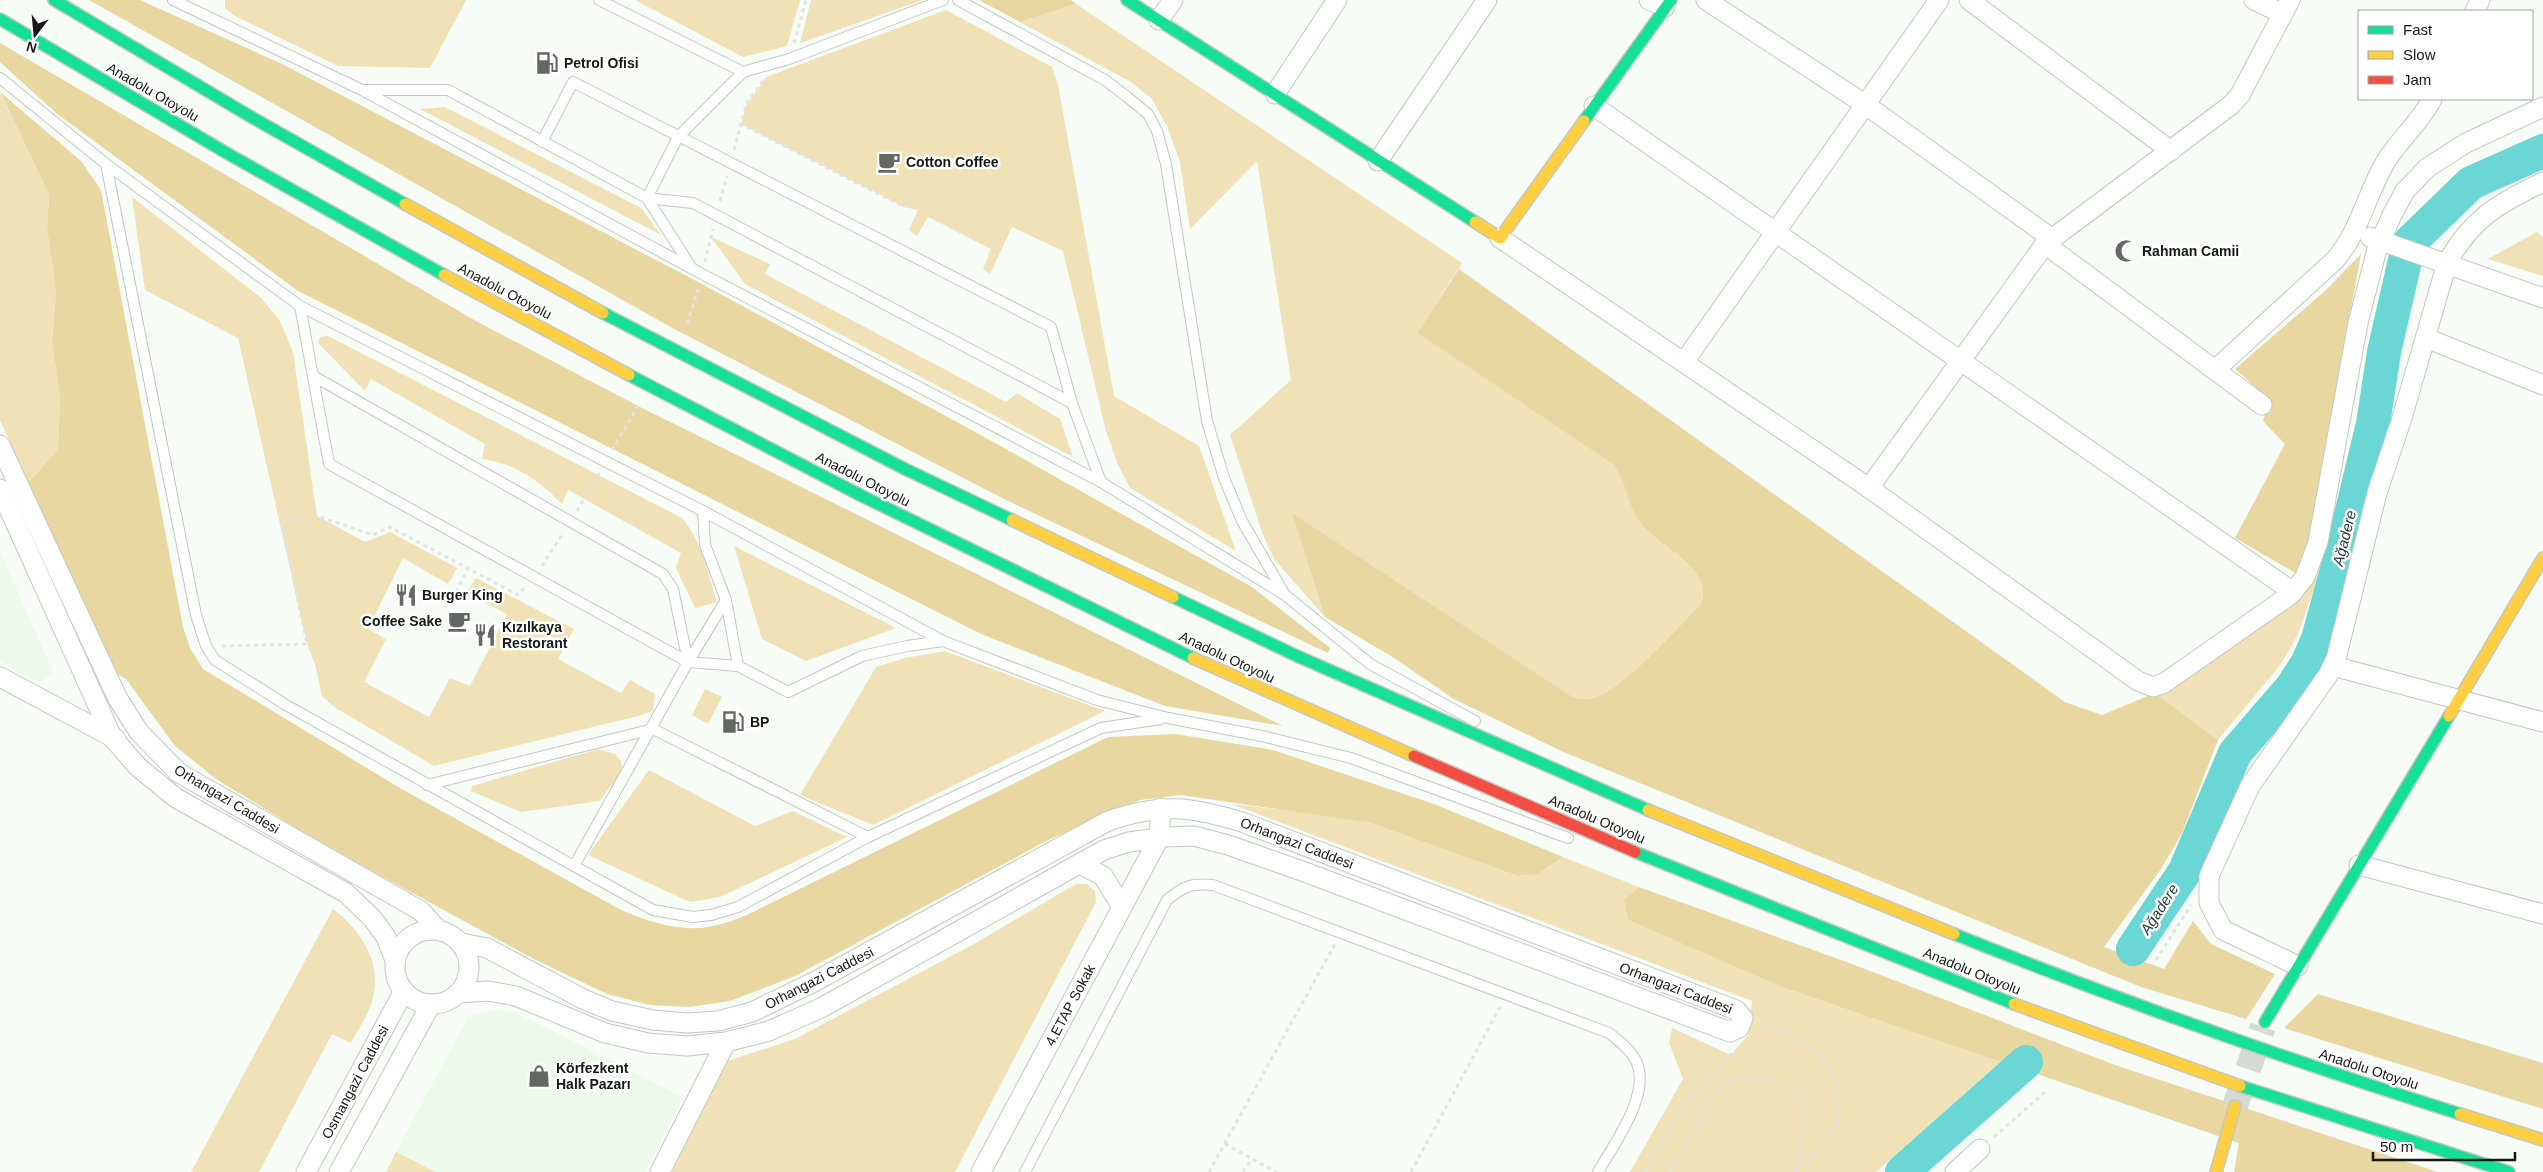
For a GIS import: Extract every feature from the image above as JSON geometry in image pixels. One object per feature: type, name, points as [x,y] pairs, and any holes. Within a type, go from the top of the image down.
[{"type":"main road","name":"Anadolu Otoyolu","points":[[54,0],[261,122],[469,240],[791,412],[1092,560],[1297,656],[1617,798],[2060,977],[2321,1070],[2543,1140]]},
{"type":"main road","points":[[1127,0],[1500,238],[1594,106],[1661,2]]},
{"type":"main road","name":"Anadolu Otoyolu","points":[[0,19],[230,155],[436,271],[772,450],[1217,670],[1591,834],[2035,1012],[2203,1074],[2509,1172]]},
{"type":"main road","points":[[2265,1022],[2456,700],[2543,558]]},
{"type":"main road","points":[[2216,1172],[2235,1106]]},
{"type":"street","points":[[1159,20],[1173,0]]},
{"type":"street","points":[[1275,94],[1338,0]]},
{"type":"street","points":[[1378,161],[1487,0]]},
{"type":"street","points":[[1706,0],[1866,105],[2262,405]]},
{"type":"street","points":[[1684,362],[1939,0]]},
{"type":"street","points":[[1969,0],[2171,151]]},
{"type":"street","points":[[1869,488],[2048,241],[2223,112],[2240,95],[2287,7],[2254,0]]},
{"type":"street","points":[[2215,370],[2335,260],[2348,244],[2388,157],[2419,121],[2431,100]]},
{"type":"street","points":[[1594,106],[1962,360],[2293,592]]},
{"type":"street","points":[[1500,238],[1869,488],[2138,681],[2153,687],[2164,683],[2293,592],[2305,577],[2318,542],[2358,323],[2405,191],[2427,168],[2466,143],[2543,107]]},
{"type":"street","points":[[2298,966],[2223,930],[2209,903],[2209,876],[2250,786],[2333,666],[2377,493],[2402,418],[2447,263],[2458,243],[2470,228],[2517,194],[2543,182]]},
{"type":"street","points":[[2354,232],[2543,298]]},
{"type":"street","points":[[2426,338],[2543,385]]},
{"type":"street","name":"Orhangazi Caddesi","points":[[0,444],[118,699],[139,732],[179,773],[421,911],[439,931]]},
{"type":"street","name":"Orhangazi Caddesi","points":[[0,489],[112,737],[138,767],[176,798],[346,893],[373,919],[386,938],[395,960]]},
{"type":"street","points":[[2333,666],[2543,722]]},
{"type":"street","points":[[0,677],[179,773]]},
{"type":"street","points":[[1158,838],[1161,808]]},
{"type":"street","name":"Orhangazi Caddesi","points":[[459,993],[488,991],[516,996],[605,1033],[648,1043],[687,1046],[726,1042],[769,1031],[821,1008],[1104,850],[1129,842],[1194,836],[1302,871],[1730,1032],[1739,1028],[1743,1018],[1736,1010],[1242,822],[1207,812],[1161,808],[1140,811],[1108,821],[814,982],[752,1012],[718,1020],[687,1024],[653,1020],[612,1011],[583,999],[487,948],[461,943]]},
{"type":"street","name":"4.ETAP Sokak","points":[[981,1172],[1158,838]]},
{"type":"street","points":[[1080,864],[1103,876],[1122,907]]},
{"type":"street","points":[[2358,865],[2543,914]]},
{"type":"street","points":[[428,929],[439,931],[451,934],[461,943],[468,954],[470,966],[468,979],[459,993],[441,1004],[416,1001],[404,991],[395,973],[395,960],[399,949],[406,939],[416,932],[428,929]]},
{"type":"street","name":"Osmangazi Caddesi","points":[[306,1172],[404,991]]},
{"type":"street","name":"Osmangazi Caddesi","points":[[339,1172],[431,1004]]},
{"type":"street","points":[[660,1172],[726,1042]]},
{"type":"street","points":[[1955,1172],[1980,1149]]},
{"type":"lane","points":[[173,0],[362,90],[691,268],[1101,482],[1285,595],[1370,664],[1617,798]]},
{"type":"lane","points":[[599,0],[742,72]]},
{"type":"lane","points":[[647,198],[678,137],[742,72],[789,59],[943,0]]},
{"type":"lane","points":[[958,0],[1105,80],[1148,114],[1157,131],[1166,164],[1208,421],[1224,478],[1242,521],[1285,595]]},
{"type":"lane","points":[[0,78],[106,164],[300,306],[703,511],[944,641],[1097,700],[1168,718],[1262,736],[1351,758],[1577,841]]},
{"type":"lane","points":[[542,142],[573,82],[1051,327],[1072,403],[1101,482]]},
{"type":"lane","points":[[362,90],[448,90],[647,198],[693,203],[1072,403]]},
{"type":"lane","points":[[106,164],[196,615],[206,646],[215,660],[278,700],[653,910],[693,917],[711,915],[738,906],[868,837],[1101,728],[1168,718]]},
{"type":"lane","points":[[647,198],[691,268]]},
{"type":"lane","points":[[300,306],[329,464],[688,662],[738,666],[788,692],[862,656],[908,646],[944,641]]},
{"type":"lane","points":[[314,377],[663,574],[673,589],[688,662]]},
{"type":"lane","points":[[703,511],[705,544],[726,600],[738,666]]},
{"type":"lane","points":[[574,866],[653,729],[688,662],[726,600]]},
{"type":"lane","points":[[427,785],[653,729],[868,837]]},
{"type":"lane","points":[[1605,851],[1893,955]]},
{"type":"lane","points":[[1025,1172],[1167,900],[1181,889],[1196,884],[1213,886],[1609,1033],[1626,1048],[1636,1062],[1641,1080],[1637,1099],[1598,1172]]},
{"type":"path","points":[[789,59],[806,0]]},
{"type":"path","points":[[766,77],[747,103],[741,124],[904,207],[911,193]]},
{"type":"path","points":[[206,646],[307,644],[282,523],[317,516],[373,535],[390,527],[518,595],[535,577],[570,522],[638,406]]},
{"type":"path","points":[[452,598],[468,569]]},
{"type":"path","points":[[2156,960],[2193,901]]},
{"type":"path","points":[[1209,1172],[1342,933]]},
{"type":"path","points":[[1411,1172],[1507,994]]},
{"type":"path","points":[[1755,1027],[1761,1024],[1808,1045],[1835,1077],[1837,1120],[1796,1172]]},
{"type":"path","points":[[1645,1172],[1674,1122],[1694,1095],[1737,1048]]},
{"type":"path","points":[[1670,1172],[1715,1094],[1736,1078],[1760,1077],[1786,1087],[1801,1100],[1804,1113],[1796,1172]]},
{"type":"path","points":[[1980,1149],[2046,1092]]},
{"type":"path","points":[[1225,1144],[1276,1172]]},
{"type":"path","points":[[1243,1172],[1252,1159]]},
{"type":"shaded area","points":[[89,0],[140,0],[284,65],[700,283],[979,434],[1252,587],[1330,648],[1328,653],[1004,499],[676,330]]},
{"type":"shaded area","points":[[225,0],[466,0],[430,68],[338,66],[233,15],[225,8]]},
{"type":"shaded area","points":[[635,0],[800,0],[787,46],[743,57]]},
{"type":"shaded area","points":[[811,0],[923,0],[800,43]]},
{"type":"shaded area","points":[[979,0],[1071,0],[1076,4],[1020,22]]},
{"type":"shaded area","points":[[1076,4],[1462,263],[1417,333],[1611,463],[1624,482],[1635,510],[1646,528],[1695,572],[1700,582],[1703,592],[1701,604],[1648,659],[1616,686],[1601,695],[1587,699],[1573,697],[1293,514],[1325,617],[1274,559],[1262,532],[1230,435],[1291,380],[1257,161],[1190,229],[1180,162],[1167,126],[1152,99],[1131,82],[1020,22]]},
{"type":"shaded area","points":[[946,10],[1052,67],[1058,85],[1114,396],[1199,446],[1236,551],[1130,488],[1118,465],[1106,431],[1063,251],[1012,227],[990,274],[983,269],[991,249],[928,217],[917,236],[909,230],[918,210],[904,207],[741,124],[746,106],[766,77]]},
{"type":"shaded area","points":[[0,43],[474,320],[638,406],[1283,726],[1165,706],[981,634],[298,291],[56,113],[0,62]]},
{"type":"shaded area","points":[[0,92],[81,161],[101,190],[183,627],[190,648],[203,669],[400,788],[621,910],[654,922],[689,928],[717,925],[747,915],[1108,737],[1176,734],[1273,750],[1434,804],[1563,857],[1538,874],[1518,876],[1371,823],[1181,795],[1140,800],[1048,840],[795,976],[730,1001],[689,1007],[650,1005],[607,994],[532,958],[322,844],[216,779],[175,746],[126,679],[103,665],[82,598],[28,483],[58,449],[60,396],[52,342],[56,291],[47,229],[49,195]]},
{"type":"shaded area","points":[[0,93],[49,195],[47,229],[56,291],[52,342],[60,396],[58,449],[28,483],[0,420]]},
{"type":"shaded area","points":[[445,107],[641,208],[661,235],[420,109]]},
{"type":"shaded area","points":[[132,197],[261,298],[280,321],[293,352],[317,516],[365,542],[390,532],[457,568],[448,584],[403,558],[368,629],[386,639],[364,682],[429,717],[450,678],[470,686],[507,614],[467,593],[476,578],[574,629],[558,659],[621,693],[630,680],[655,694],[653,711],[434,766],[334,707],[322,696],[315,664],[307,644],[238,338],[145,290]]},
{"type":"shaded area","points":[[2537,232],[2543,237],[2543,276],[2488,259]]},
{"type":"shaded area","points":[[711,237],[770,264],[765,274],[1006,402],[1017,393],[1060,419],[1073,457],[745,284]]},
{"type":"shaded area","points":[[2361,254],[2308,544],[2297,574],[2235,538],[2285,444],[2263,421],[2270,400],[2235,369],[2325,291]]},
{"type":"shaded area","points":[[1459,269],[2065,702],[2102,715],[2155,693],[2218,740],[2182,833],[2161,869],[2104,947],[2164,969],[2193,921],[2211,944],[2275,974],[2246,1019],[2141,987],[1561,751],[1454,699],[1391,656],[1325,617],[1292,513],[1573,697],[1589,699],[1601,695],[1616,686],[1648,659],[1701,604],[1703,590],[1699,578],[1691,567],[1645,528],[1633,510],[1621,476],[1611,463],[1417,333]]},
{"type":"shaded area","points":[[328,336],[682,518],[695,537],[717,602],[695,608],[676,568],[681,553],[568,490],[562,504],[526,474],[505,464],[482,459],[485,444],[371,379],[365,391],[318,343],[320,337]]},
{"type":"shaded area","points":[[734,546],[896,628],[806,661],[762,639]]},
{"type":"shaded area","points":[[0,551],[53,672],[40,683],[0,661]]},
{"type":"shaded area","points":[[2320,573],[2297,636],[2281,664],[2218,740],[2155,693],[2298,599]]},
{"type":"shaded area","points":[[945,651],[1105,711],[873,825],[800,795],[876,667],[905,658]]},
{"type":"shaded area","points":[[705,689],[722,697],[708,724],[692,715]]},
{"type":"shaded area","points":[[598,749],[615,754],[621,761],[622,772],[599,801],[521,812],[471,791],[472,786]]},
{"type":"shaded area","points":[[649,770],[755,826],[793,811],[847,837],[720,897],[690,902],[588,855]]},
{"type":"shaded area","points":[[1232,804],[1371,823],[1518,876],[1538,874],[1563,857],[1639,887],[1624,900],[1628,920],[1779,986],[2001,1061],[1876,1172],[1630,1172],[1683,1079],[1669,1043],[1672,1028],[1731,1055],[1748,1035],[1752,1001]]},
{"type":"shaded area","points":[[1076,884],[1087,884],[1095,891],[1096,902],[955,1172],[672,1172],[724,1062],[795,1039],[974,944]]},
{"type":"shaded area","points":[[1639,887],[1852,964],[2115,1065],[2438,1172],[2234,1172],[2239,1143],[1779,986],[1628,920],[1624,900]]},
{"type":"shaded area","points":[[333,909],[344,918],[362,940],[373,964],[375,977],[374,991],[371,1005],[364,1020],[351,1043],[332,1034],[259,1172],[191,1172]]},
{"type":"shaded area","points":[[2318,994],[2543,1063],[2543,1109],[2284,1028]]},
{"type":"shaded area","name":"Körfezkent Halk Pazarı","points":[[496,1010],[515,1012],[683,1097],[645,1172],[435,1172],[396,1152],[469,1015]]},
{"type":"shaded area","points":[[396,1152],[435,1172],[386,1172]]},
{"type":"waterway","name":"Ağadere","points":[[2133,949],[2185,871],[2235,753],[2292,687],[2307,664],[2318,639],[2344,544],[2373,424],[2384,352],[2409,243],[2471,183],[2543,151]]},
{"type":"waterway","name":"Ağadere","points":[[1902,1172],[2026,1062]]},
{"type":"tunnel","points":[[2235,1106],[2263,1027]]},
{"type":"traffic: fast","points":[[54,0],[253,118],[405,204]]},
{"type":"traffic: fast","points":[[1127,0],[1475,222]]},
{"type":"traffic: fast","points":[[1584,121],[1671,0]]},
{"type":"traffic: fast","points":[[0,19],[230,155],[444,275]]},
{"type":"traffic: fast","points":[[603,313],[905,469],[1012,520]]},
{"type":"traffic: fast","points":[[629,375],[860,495],[1193,658]]},
{"type":"traffic: fast","points":[[1173,597],[1297,656],[1648,810]]},
{"type":"traffic: fast","points":[[2265,1022],[2449,716]]},
{"type":"traffic: fast","points":[[1635,852],[2014,1004]]},
{"type":"traffic: fast","points":[[1954,934],[2079,983],[2205,1029],[2332,1073],[2460,1114]]},
{"type":"traffic: fast","points":[[2240,1086],[2509,1172]]},
{"type":"traffic: slow","points":[[1475,222],[1500,238],[1584,121]]},
{"type":"traffic: slow","points":[[405,204],[603,313]]},
{"type":"traffic: slow","points":[[444,275],[629,375]]},
{"type":"traffic: slow","points":[[1012,520],[1173,597]]},
{"type":"traffic: slow","points":[[2449,716],[2543,558]]},
{"type":"traffic: slow","points":[[1193,658],[1414,756]]},
{"type":"traffic: slow","points":[[1648,810],[1954,934]]},
{"type":"traffic: slow","points":[[2014,1004],[2240,1086]]},
{"type":"traffic: slow","points":[[2216,1172],[2235,1106]]},
{"type":"traffic: slow","points":[[2460,1114],[2543,1140]]},
{"type":"traffic: jam","points":[[1414,756],[1635,852]]},
{"type":"place","name":"Petrol Ofisi","points":[[547,63]]},
{"type":"place","name":"Cotton Coffee","points":[[889,162]]},
{"type":"place","name":"Rahman Camii","points":[[2126,251]]},
{"type":"place","name":"Burger King","points":[[406,595]]},
{"type":"place","name":"Coffee Sake","points":[[459,621]]},
{"type":"place","name":"Kızılkaya Restorant","points":[[485,635]]},
{"type":"place","name":"BP","points":[[733,722]]},
{"type":"place","name":"Körfezkent Halk Pazarı","points":[[539,1076]]}]
